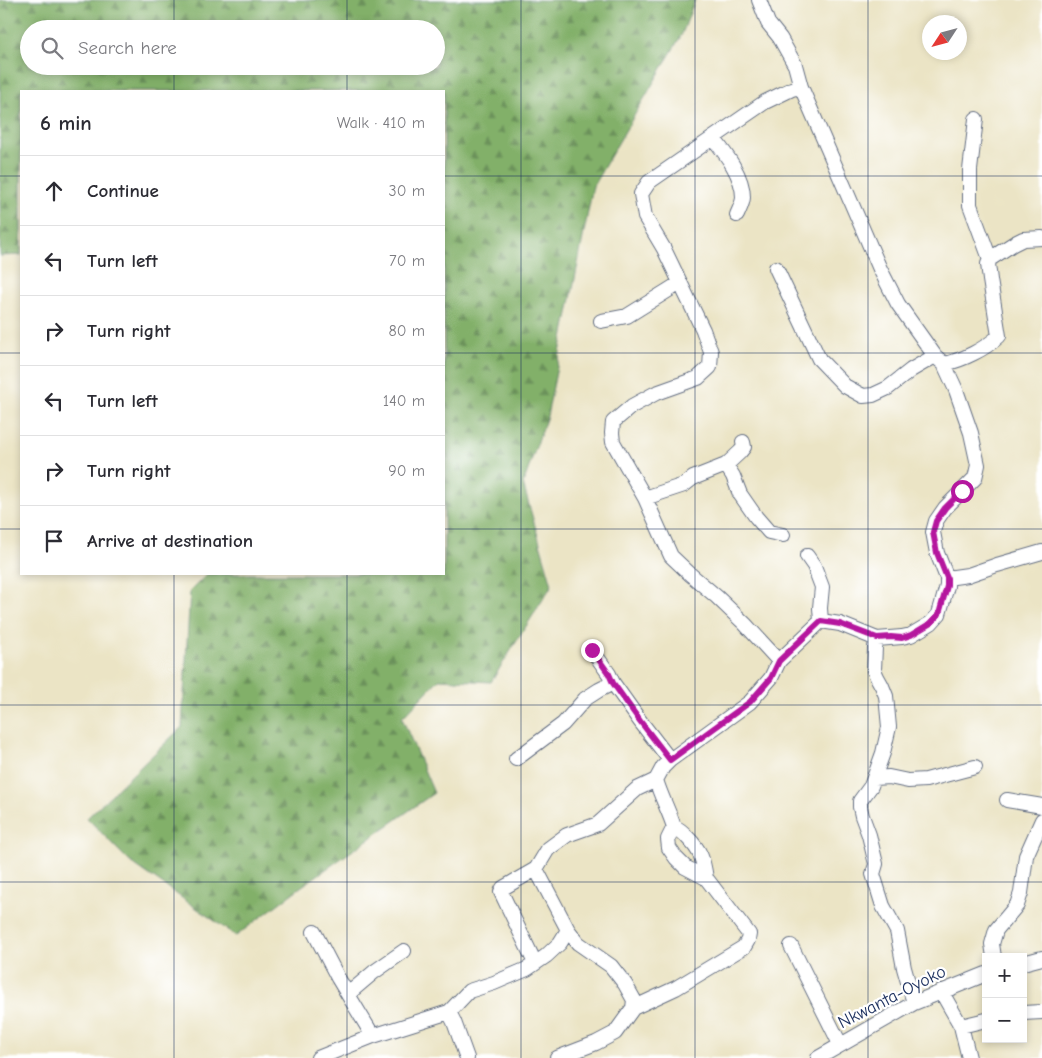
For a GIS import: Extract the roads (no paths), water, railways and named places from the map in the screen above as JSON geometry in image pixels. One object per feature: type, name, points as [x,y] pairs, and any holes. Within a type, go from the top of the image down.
[{"type":"street","points":[[760,0],[768,23],[780,38],[795,64],[801,87],[880,269],[898,304],[939,360],[956,390],[971,434],[978,465],[975,478],[945,508],[936,521],[933,532],[937,553],[947,578],[947,586],[939,614],[931,623],[902,638],[877,638],[840,624],[821,621]]},
{"type":"street","points":[[779,661],[745,624],[671,556],[645,498],[613,442],[612,433],[613,422],[632,406],[656,393],[698,378],[710,367],[711,352],[703,330],[664,249],[644,217],[640,194],[649,182],[765,102],[792,89],[801,87]]},
{"type":"street","points":[[976,119],[970,170],[970,205],[990,259]]},
{"type":"street","points":[[713,138],[728,156],[742,184],[743,199],[737,215]]},
{"type":"street","points":[[776,268],[820,359],[845,386],[863,396],[873,396],[888,388],[911,370],[939,360],[951,362],[983,348],[999,336],[988,264],[990,259],[1023,239],[1042,238]]},
{"type":"street","points":[[601,321],[627,316],[680,282]]},
{"type":"street","points":[[645,498],[684,485],[693,478],[726,465],[744,447],[743,442]]},
{"type":"street","points":[[726,465],[733,476],[740,494],[756,517],[769,532],[783,535]]},
{"type":"street","points":[[947,578],[968,576],[996,565],[1042,552]]},
{"type":"street","points":[[807,556],[814,566],[822,587],[821,621]]},
{"type":"street","points":[[535,963],[501,892],[503,888],[536,869],[548,849],[568,835],[598,824],[637,789],[656,780],[663,767],[670,760],[750,702],[771,678],[779,661],[821,621]]},
{"type":"street","points":[[877,638],[874,670],[886,696],[889,727],[872,786],[860,801],[860,807],[876,864],[873,874],[883,906],[897,931],[904,968],[914,1002]]},
{"type":"street","points":[[592,650],[613,683],[670,760]]},
{"type":"street","points":[[516,759],[563,724],[585,699],[613,683]]},
{"type":"street","points":[[874,778],[908,781],[926,780],[975,767]]},
{"type":"street","points":[[633,1008],[676,988],[744,947],[749,934],[706,878],[685,867],[669,848],[668,839],[674,828],[656,780]]},
{"type":"street","points":[[1007,800],[1042,806]]},
{"type":"street","points":[[993,953],[992,944],[996,930],[1017,905],[1021,893],[1026,856],[1042,820]]},
{"type":"street","points":[[674,828],[680,829],[696,846],[703,860],[706,878]]},
{"type":"street","points":[[536,869],[568,930],[578,943],[611,966],[625,984],[634,1000],[633,1008],[615,1033],[596,1043],[557,1058]]},
{"type":"street","points":[[318,1058],[373,1036],[449,1012],[469,990],[494,984],[527,969],[546,956],[560,943],[568,930]]},
{"type":"street","points":[[314,932],[373,1036]]},
{"type":"street","points":[[791,946],[840,1044]]},
{"type":"street","points":[[348,994],[374,972],[404,951]]},
{"type":"street","points":[[1027,962],[1042,958]]},
{"type":"street","name":"Nkwanta-Oyoko","points":[[818,1058],[914,1002],[982,976]]},
{"type":"street","points":[[941,991],[961,1026],[969,1058]]},
{"type":"street","points":[[449,1012],[466,1058]]},
{"type":"street","points":[[1027,1013],[1042,1012]]},
{"type":"street","points":[[961,1026],[982,1021]]}]
